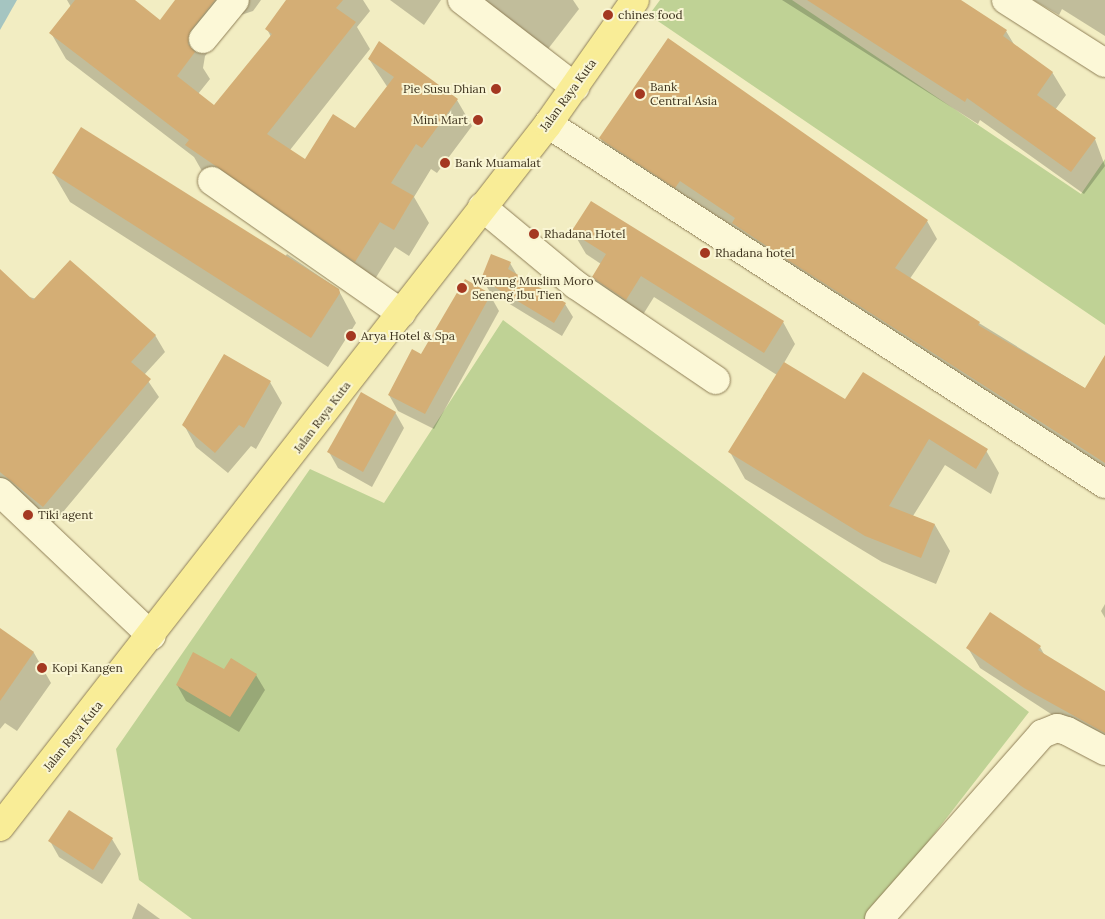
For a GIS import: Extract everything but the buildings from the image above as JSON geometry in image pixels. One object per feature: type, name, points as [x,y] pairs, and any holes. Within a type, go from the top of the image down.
[{"type":"main road","name":"Jalan Raya Kuta","points":[[0,827],[152,636],[548,124],[635,0]]},
{"type":"street","points":[[203,38],[235,0]]},
{"type":"street","points":[[462,0],[575,87]]},
{"type":"street","points":[[1006,0],[1105,63]]},
{"type":"street","points":[[548,124],[1105,484]]},
{"type":"street","points":[[212,182],[401,313]]},
{"type":"street","points":[[482,207],[576,285],[716,380]]},
{"type":"street","points":[[0,492],[152,636]]},
{"type":"street","points":[[878,919],[1042,734],[1057,728],[1068,730],[1105,751]]},
{"type":"green space","points":[[660,0],[792,0],[1081,194],[1105,159],[1105,325],[649,15]]},
{"type":"green space","points":[[503,320],[1029,712],[868,919],[192,919],[139,880],[116,749],[310,469],[384,503]]},
{"type":"water","points":[[0,0],[17,0],[0,30]]},
{"type":"place","name":"chines food","points":[[608,15]]},
{"type":"place","name":"Pie Susu Dhian","points":[[496,89]]},
{"type":"place","name":"Bank Central Asia","points":[[640,94]]},
{"type":"place","name":"Mini Mart","points":[[478,120]]},
{"type":"place","name":"Bank Muamalat","points":[[445,163]]},
{"type":"place","name":"Rhadana Hotel","points":[[534,234]]},
{"type":"place","name":"Rhadana hotel","points":[[705,253]]},
{"type":"place","name":"Warung Muslim Moro Seneng Ibu Tien","points":[[462,288]]},
{"type":"place","name":"Arya Hotel & Spa","points":[[351,336]]},
{"type":"place","name":"Tiki agent","points":[[28,515]]},
{"type":"place","name":"Kopi Kangen","points":[[42,668]]}]
